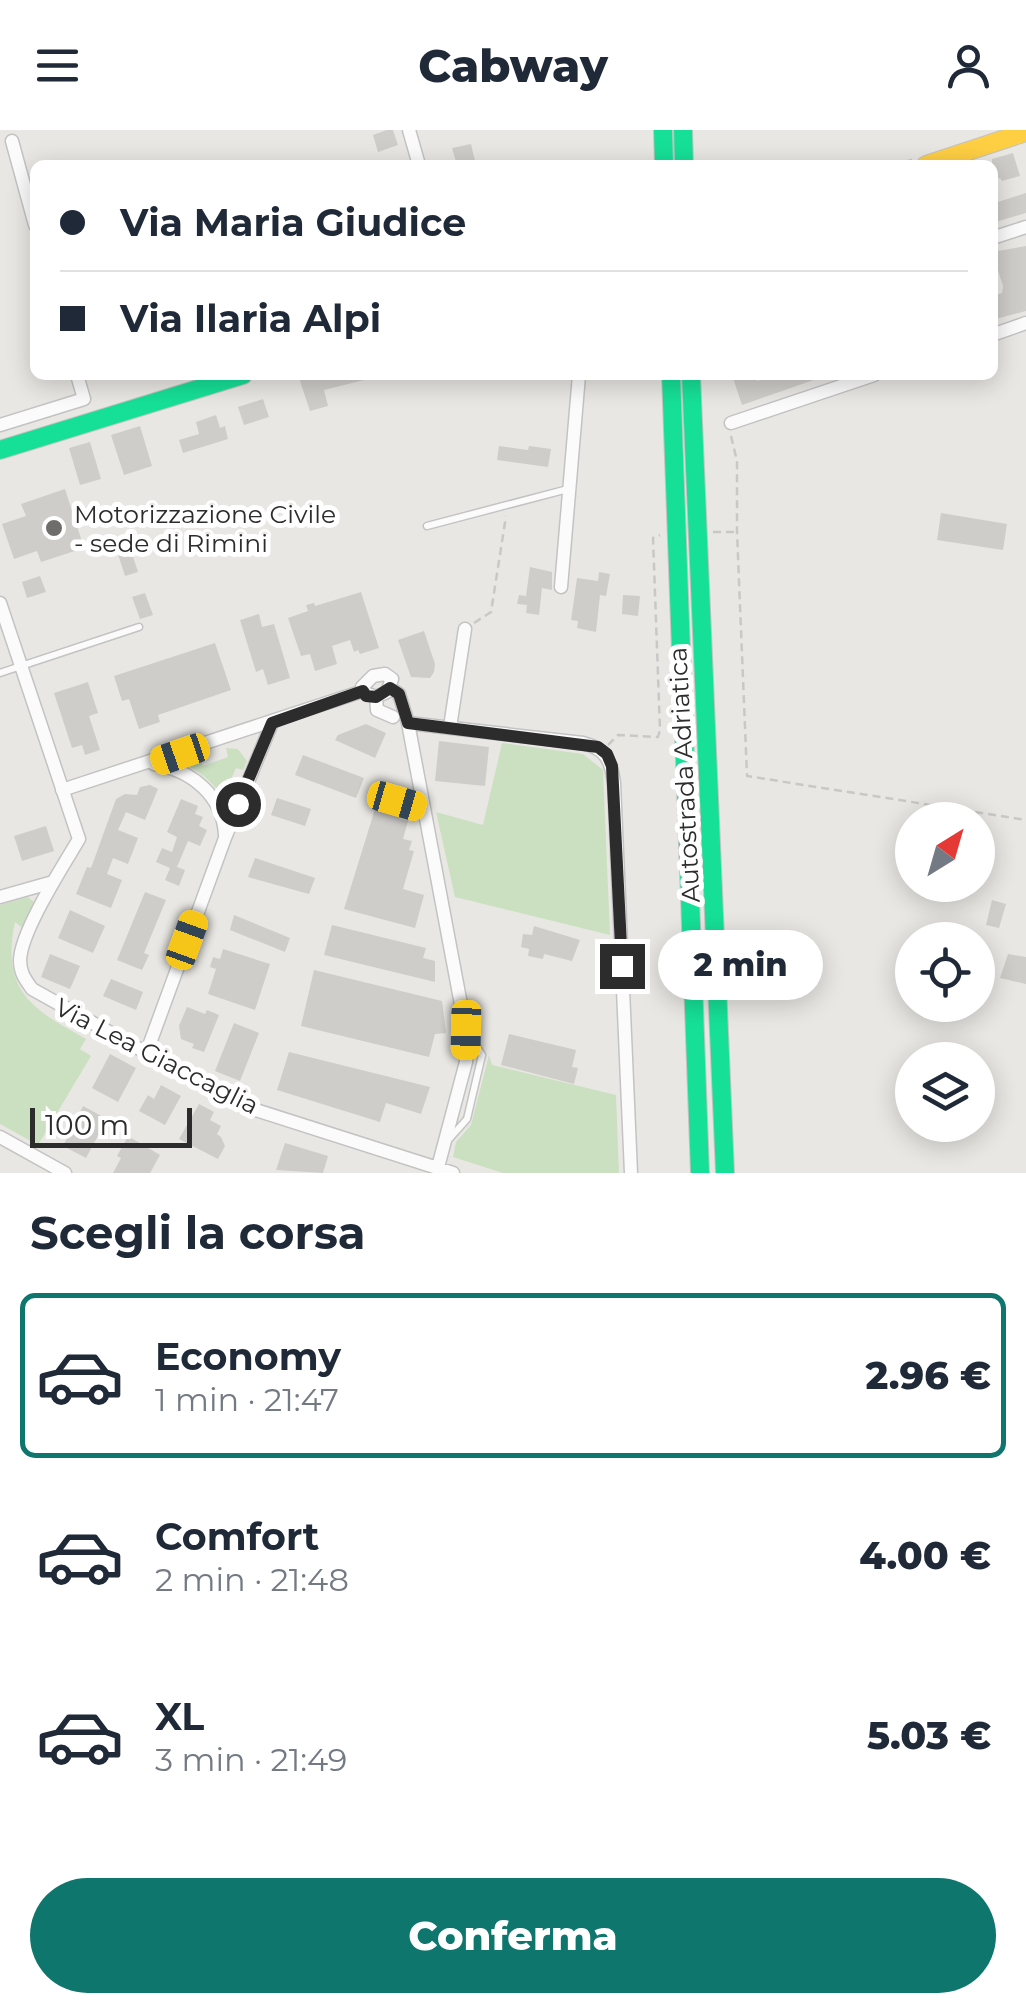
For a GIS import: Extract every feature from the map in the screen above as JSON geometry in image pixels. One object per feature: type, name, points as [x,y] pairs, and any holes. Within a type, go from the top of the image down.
[{"type":"main road","points":[[663,130],[664,160]]},
{"type":"main road","points":[[683,130],[684,160]]},
{"type":"main road","points":[[942,160],[1025,135]]},
{"type":"main road","points":[[0,450],[227,380]]},
{"type":"main road","name":"Autostrada Adriatica","points":[[671,380],[700,1173]]},
{"type":"main road","name":"Autostrada Adriatica","points":[[691,380],[726,1173]]},
{"type":"street","points":[[408,130],[417,160]]},
{"type":"street","points":[[12,142],[30,207]]},
{"type":"street","points":[[998,236],[1026,227]]},
{"type":"street","points":[[998,332],[1026,323]]},
{"type":"street","points":[[0,425],[84,398],[79,380]]},
{"type":"street","points":[[561,587],[579,380]]},
{"type":"street","points":[[731,423],[859,380]]},
{"type":"street","name":"Via Lea Giaccaglia","points":[[0,603],[79,840],[53,882],[22,948],[22,976],[46,999],[240,1105],[453,1173]]},
{"type":"street","points":[[450,727],[466,628]]},
{"type":"street","points":[[390,688],[392,679],[378,674],[364,683],[377,710],[392,717]]},
{"type":"street","points":[[62,790],[390,688]]},
{"type":"street","points":[[390,688],[399,694],[408,723],[466,1030],[466,1062],[438,1167]]},
{"type":"street","points":[[146,1054],[225,838],[272,723]]},
{"type":"street","points":[[408,723],[583,743],[602,751],[612,766],[631,1173]]},
{"type":"street","points":[[149,764],[184,773],[204,788],[220,810],[225,838]]},
{"type":"street","points":[[0,897],[53,882]]},
{"type":"street","points":[[0,1137],[64,1173]]},
{"type":"lane","points":[[427,526],[569,489]]},
{"type":"lane","points":[[0,673],[139,628]]},
{"type":"lane","points":[[378,796],[424,808]]},
{"type":"path","points":[[731,423],[737,462],[747,776],[1026,820]]},
{"type":"path","points":[[466,628],[491,612],[508,505]]},
{"type":"path","points":[[710,532],[737,532]]},
{"type":"path","points":[[602,751],[618,734],[658,737],[652,538],[666,534]]},
{"type":"green space","points":[[502,743],[583,754],[603,770],[610,935],[455,897],[436,812],[483,825]]},
{"type":"green space","points":[[226,748],[238,749],[247,761],[243,770],[236,768],[225,793],[233,796],[229,811],[210,782],[183,763],[200,757],[203,766],[228,757]]},
{"type":"green space","points":[[28,897],[35,903],[24,929],[15,922],[12,966],[17,982],[37,1008],[86,1039],[80,1049],[91,1056],[38,1145],[0,1124],[0,905]]},
{"type":"green space","points":[[489,1055],[492,1065],[616,1095],[619,1173],[503,1173],[453,1157],[456,1142],[471,1125]]},
{"type":"building","points":[[393,130],[398,145],[378,152],[373,135]]},
{"type":"building","points":[[471,144],[475,160],[456,160],[452,148]]},
{"type":"building","points":[[1013,153],[1020,176],[1002,181],[998,178],[998,160],[992,159]]},
{"type":"building","points":[[1026,193],[1026,213],[998,221],[998,202]]},
{"type":"building","points":[[1026,246],[1026,311],[998,318],[998,294],[1003,286],[998,251]]},
{"type":"building","points":[[300,380],[364,380],[324,390],[328,406],[310,411]]},
{"type":"building","points":[[734,380],[814,380],[742,405]]},
{"type":"building","points":[[263,399],[269,417],[244,425],[238,407]]},
{"type":"building","points":[[216,415],[220,428],[225,426],[228,439],[183,453],[179,440],[199,434],[196,422]]},
{"type":"building","points":[[140,426],[152,466],[124,475],[111,435]]},
{"type":"building","points":[[90,442],[101,479],[80,485],[69,448]]},
{"type":"building","points":[[499,446],[551,449],[548,467],[497,460]]},
{"type":"building","name":"Motorizzazione Civile - sede di Rimini","points":[[65,489],[84,548],[41,562],[37,551],[14,559],[2,524],[26,516],[21,504]]},
{"type":"building","points":[[941,513],[1007,524],[1003,550],[937,540]]},
{"type":"building","points":[[131,550],[138,572],[125,576],[118,554]]},
{"type":"building","points":[[530,567],[552,572],[552,590],[542,588],[539,615],[526,613],[527,605],[517,604],[519,595],[526,596]]},
{"type":"building","points":[[599,572],[610,574],[606,596],[600,595],[596,632],[577,628],[578,621],[571,620],[577,578],[598,581]]},
{"type":"building","points":[[40,576],[46,592],[27,598],[22,582]]},
{"type":"building","points":[[361,592],[379,648],[360,654],[358,650],[354,652],[350,640],[332,646],[337,664],[315,671],[310,654],[301,656],[288,618],[308,611],[306,605],[315,606]]},
{"type":"building","points":[[145,593],[153,615],[140,619],[132,597]]},
{"type":"building","points":[[623,595],[640,596],[638,616],[622,614]]},
{"type":"building","points":[[259,614],[262,627],[274,624],[290,678],[268,685],[263,669],[256,672],[240,620]]},
{"type":"building","points":[[424,631],[434,672],[430,678],[411,677],[398,640]]},
{"type":"building","points":[[215,643],[231,690],[158,715],[160,722],[139,729],[129,699],[122,701],[114,676]]},
{"type":"building","points":[[88,682],[98,713],[89,716],[100,750],[85,755],[82,745],[72,748],[54,693]]},
{"type":"building","points":[[366,724],[386,733],[375,758],[335,740],[338,735]]},
{"type":"building","points":[[439,741],[489,747],[485,786],[435,781]]},
{"type":"building","points":[[303,755],[364,778],[356,798],[295,775]]},
{"type":"building","points":[[150,785],[158,789],[145,820],[126,812],[118,830],[138,838],[128,864],[113,858],[107,874],[122,880],[111,908],[76,894],[87,867],[91,868],[116,799],[125,794],[137,795],[140,787]]},
{"type":"building","points":[[277,798],[311,809],[305,826],[271,815]]},
{"type":"building","points":[[181,799],[198,806],[195,814],[203,817],[199,826],[207,830],[200,846],[188,841],[177,867],[185,870],[179,886],[165,880],[170,868],[156,862],[162,848],[172,852],[177,837],[167,832]]},
{"type":"building","points":[[375,809],[408,821],[403,839],[412,841],[409,850],[414,851],[403,889],[424,895],[415,928],[344,909]]},
{"type":"building","points":[[46,826],[54,851],[22,861],[14,836]]},
{"type":"building","points":[[255,858],[315,878],[309,894],[248,877]]},
{"type":"building","points":[[145,892],[166,900],[144,953],[149,955],[142,970],[117,960]]},
{"type":"building","points":[[992,902],[1006,904],[999,928],[995,922],[987,922]]},
{"type":"building","points":[[70,910],[105,926],[93,953],[58,938]]},
{"type":"building","points":[[234,915],[290,938],[285,952],[230,930]]},
{"type":"building","points":[[332,925],[426,948],[423,958],[435,961],[435,982],[324,955]]},
{"type":"building","points":[[534,926],[580,940],[572,961],[544,954],[543,959],[528,956],[529,949],[521,947],[523,934],[532,935]]},
{"type":"building","points":[[223,949],[270,964],[255,1010],[208,994],[216,969],[210,967],[213,957],[220,959]]},
{"type":"building","points":[[50,954],[80,966],[70,989],[41,977]]},
{"type":"building","points":[[1008,954],[1026,957],[1026,984],[1000,978]]},
{"type":"building","points":[[314,970],[442,1001],[446,1033],[435,1034],[429,1057],[301,1026]]},
{"type":"building","points":[[111,979],[143,992],[136,1010],[103,996]]},
{"type":"building","points":[[187,1007],[219,1015],[204,1052],[181,1039],[179,1026]]},
{"type":"building","points":[[234,1023],[259,1033],[240,1081],[215,1071]]},
{"type":"building","points":[[509,1034],[576,1050],[572,1067],[578,1068],[574,1084],[501,1065]]},
{"type":"building","points":[[289,1052],[430,1087],[421,1114],[386,1103],[380,1122],[277,1090]]},
{"type":"building","points":[[110,1054],[136,1068],[118,1102],[92,1088]]},
{"type":"building","points":[[161,1085],[181,1096],[165,1125],[139,1111],[148,1095],[154,1099]]},
{"type":"building","points":[[199,1104],[214,1112],[210,1120],[221,1126],[217,1134],[225,1146],[218,1159],[179,1139]]},
{"type":"building","points":[[83,1106],[107,1119],[86,1158],[63,1146]]},
{"type":"building","points":[[128,1136],[160,1155],[150,1173],[113,1173]]},
{"type":"building","points":[[285,1143],[328,1156],[323,1173],[276,1170]]},
{"type":"traffic: fast","points":[[663,130],[664,160]]},
{"type":"traffic: fast","points":[[683,130],[684,160]]},
{"type":"traffic: fast","points":[[0,450],[227,380]]},
{"type":"traffic: fast","points":[[671,380],[700,1173]]},
{"type":"traffic: fast","points":[[691,380],[725,1173]]},
{"type":"traffic: slow","points":[[941,160],[1026,132]]},
{"type":"place","name":"Motorizzazione Civile - sede di Rimini","points":[[54,528]]},
{"type":"route","points":[[238,804],[272,723],[363,691],[372,697],[382,696],[390,688],[399,694],[408,723],[598,747],[607,754],[614,782],[622,966]]}]
